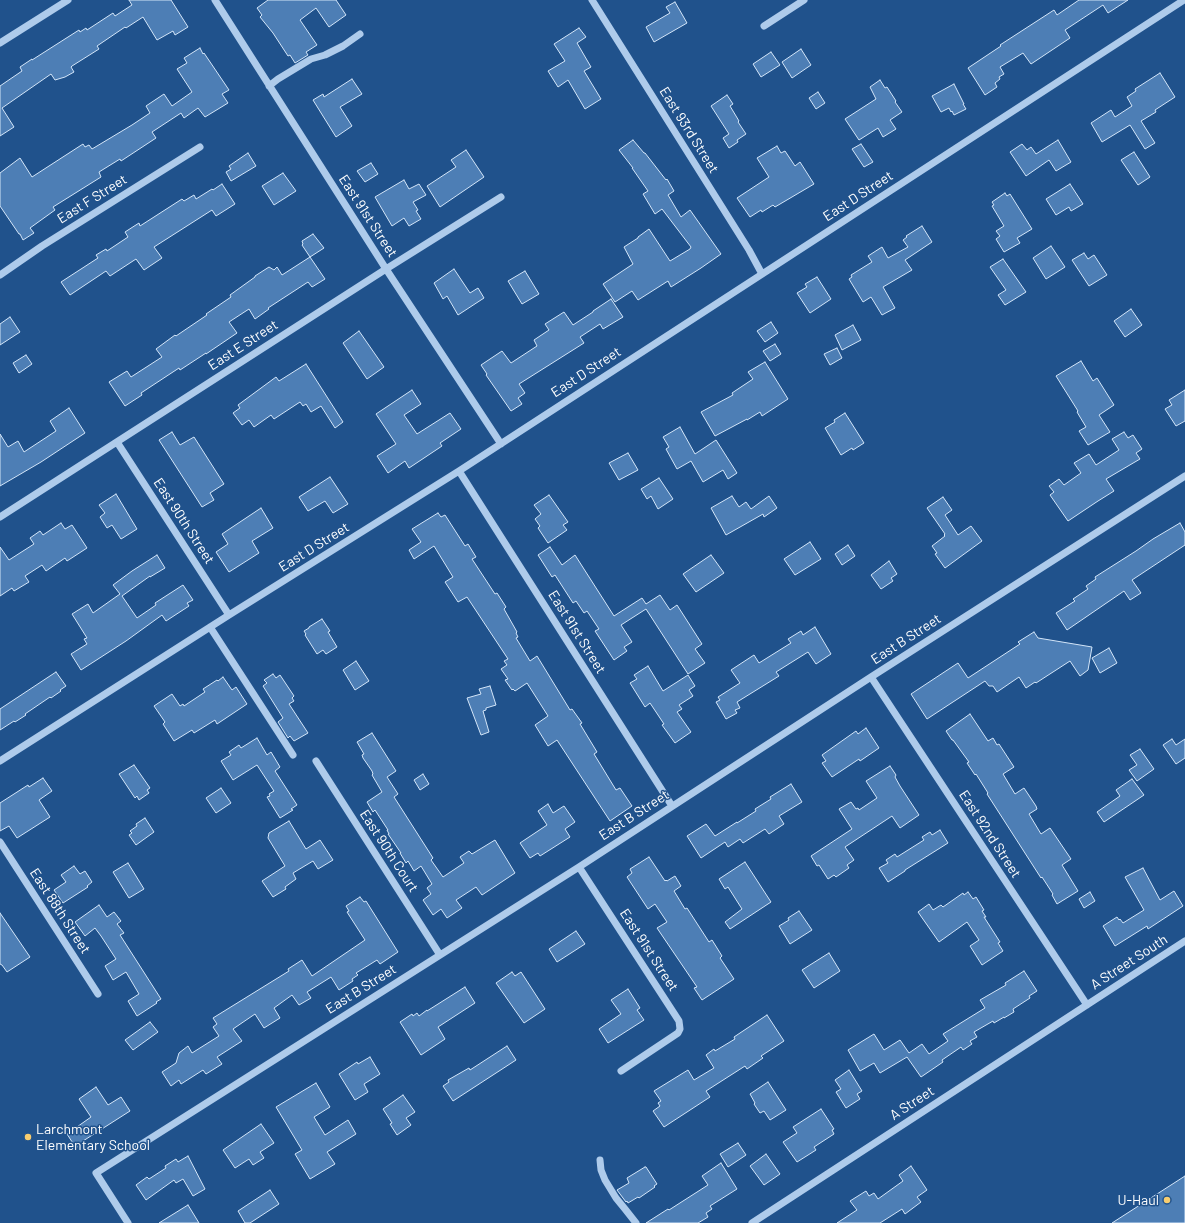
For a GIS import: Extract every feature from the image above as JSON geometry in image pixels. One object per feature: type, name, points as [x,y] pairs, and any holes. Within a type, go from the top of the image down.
[{"type":"street","points":[[0,43],[68,0]]},
{"type":"street","name":"East 91st Street","points":[[214,0],[386,269],[501,444]]},
{"type":"street","name":"East 93rd Street","points":[[592,0],[745,244],[762,274]]},
{"type":"street","points":[[764,26],[804,0]]},
{"type":"street","name":"East D Street","points":[[0,761],[459,471],[1184,0]]},
{"type":"street","points":[[269,86],[311,59],[325,55],[343,46],[360,34]]},
{"type":"street","name":"East F Street","points":[[1,273],[200,147]]},
{"type":"street","name":"East E Street","points":[[0,517],[386,269],[501,197]]},
{"type":"street","name":"East 90th Street","points":[[117,442],[229,615]]},
{"type":"street","name":"East 91st Street","points":[[459,471],[672,806]]},
{"type":"street","name":"East B Street","points":[[128,1223],[96,1173],[579,867],[871,676],[1185,476]]},
{"type":"street","points":[[210,627],[293,755]]},
{"type":"street","name":"East 92nd Street","points":[[871,676],[1087,1005]]},
{"type":"street","name":"East 90th Court","points":[[316,761],[440,955]]},
{"type":"street","name":"East 88th Street","points":[[0,842],[98,994]]},
{"type":"street","name":"East 91st Street","points":[[579,867],[679,1022],[680,1029],[678,1033],[621,1071]]},
{"type":"street","name":"A Street South","points":[[1087,1005],[1185,941]]},
{"type":"street","name":"A Street","points":[[752,1223],[1087,1005]]},
{"type":"street","points":[[600,1160],[601,1170],[605,1180],[616,1198],[636,1223]]},
{"type":"building","points":[[129,0],[171,0],[188,27],[175,35],[173,31],[157,40],[143,17],[126,28],[125,27],[97,46],[99,49],[72,66],[71,67],[74,72],[55,80],[51,74],[2,108],[14,127],[0,136],[0,86],[22,71],[20,67],[79,30],[80,32],[86,28],[87,30],[113,13],[115,16],[132,5]]},
{"type":"building","points":[[268,0],[336,0],[346,15],[329,27],[316,8],[300,20],[317,45],[306,52],[308,55],[295,63],[290,55],[288,56],[273,33],[260,17],[262,15],[257,8]]},
{"type":"building","points":[[1079,0],[1128,0],[1108,13],[1103,5],[1065,30],[1070,38],[1031,64],[1023,53],[1000,67],[1004,74],[999,77],[1000,79],[995,83],[997,87],[985,95],[968,68],[1054,10],[1057,15]]},
{"type":"building","points":[[675,2],[687,23],[654,42],[646,27],[670,13],[666,7]]},
{"type":"building","points":[[579,28],[586,37],[577,43],[591,67],[584,71],[601,99],[585,109],[568,80],[558,87],[548,71],[565,61],[554,44]]},
{"type":"building","points":[[200,48],[229,90],[222,94],[228,103],[205,117],[198,108],[184,118],[181,113],[152,132],[156,138],[121,161],[120,159],[99,172],[101,177],[53,207],[55,210],[30,228],[34,233],[23,240],[0,206],[0,173],[20,158],[32,177],[83,144],[85,147],[89,145],[92,149],[132,125],[150,113],[146,106],[164,94],[172,106],[192,92],[177,69],[187,63],[184,58]]},
{"type":"building","points":[[801,49],[811,65],[792,78],[782,62]]},
{"type":"building","points":[[771,52],[780,65],[761,77],[753,64]]},
{"type":"building","points":[[1160,73],[1175,97],[1155,110],[1156,112],[1141,121],[1155,143],[1145,149],[1130,125],[1102,142],[1091,123],[1111,110],[1115,117],[1132,106],[1127,97],[1136,91],[1135,89]]},
{"type":"building","points":[[352,79],[362,94],[340,107],[352,126],[336,137],[313,100],[323,94],[324,97]]},
{"type":"building","points":[[880,80],[885,88],[887,87],[902,112],[890,120],[896,129],[883,137],[878,128],[859,140],[845,119],[876,99],[870,87]]},
{"type":"building","points":[[954,84],[966,109],[954,115],[949,108],[941,112],[932,96]]},
{"type":"building","points":[[818,92],[825,103],[816,109],[809,98]]},
{"type":"building","points":[[727,95],[733,104],[730,106],[746,134],[729,148],[723,138],[729,134],[711,106]]},
{"type":"building","points":[[633,140],[666,180],[667,179],[674,191],[668,195],[681,217],[690,210],[721,254],[671,287],[668,281],[638,300],[632,291],[615,302],[603,284],[633,264],[624,247],[649,229],[670,261],[691,247],[662,209],[655,214],[643,194],[648,191],[619,150]]},
{"type":"building","points":[[1058,140],[1071,162],[1056,171],[1049,160],[1026,176],[1010,152],[1022,144],[1027,150],[1031,147],[1036,154]]},
{"type":"building","points":[[861,144],[873,162],[864,167],[852,149]]},
{"type":"building","points":[[777,146],[781,153],[785,151],[795,166],[800,162],[814,184],[775,207],[773,205],[750,217],[737,198],[769,177],[757,158]]},
{"type":"building","points":[[466,150],[484,177],[440,207],[427,186],[456,167],[451,160]]},
{"type":"building","points":[[1134,152],[1150,177],[1138,185],[1121,160]]},
{"type":"building","points":[[248,153],[256,166],[231,181],[226,172],[231,169],[229,166]]},
{"type":"building","points":[[371,163],[378,174],[365,182],[357,171]]},
{"type":"building","points":[[283,173],[296,191],[274,205],[262,186]]},
{"type":"building","points":[[404,180],[409,189],[419,184],[426,195],[413,202],[421,219],[409,226],[404,218],[392,226],[375,197]]},
{"type":"building","points":[[222,184],[235,204],[216,216],[212,210],[154,247],[162,258],[144,270],[136,259],[110,276],[106,271],[70,295],[61,282],[98,258],[96,255],[106,249],[107,251],[128,237],[125,232],[139,223],[140,226],[182,199],[184,201],[194,195],[196,199]]},
{"type":"building","points":[[1070,184],[1083,204],[1071,211],[1069,207],[1056,215],[1046,199]]},
{"type":"building","points":[[1005,193],[1007,196],[1010,194],[1032,229],[1017,238],[1020,243],[1004,252],[996,239],[1000,236],[996,231],[1004,226],[992,206],[994,205],[992,202]]},
{"type":"building","points":[[922,226],[932,242],[905,260],[912,270],[883,287],[895,308],[882,315],[871,297],[863,302],[849,279],[852,277],[851,275],[872,262],[868,256],[882,247],[888,258],[908,247],[903,240],[907,237],[906,236]]},
{"type":"building","points":[[313,234],[324,248],[310,257],[302,245],[302,241]]},
{"type":"building","points":[[1051,246],[1065,267],[1046,279],[1033,258]]},
{"type":"building","points":[[1084,253],[1088,259],[1094,255],[1107,275],[1089,286],[1072,260]]},
{"type":"building","points":[[310,257],[325,279],[312,287],[308,282],[268,308],[269,309],[255,319],[249,309],[229,322],[237,333],[180,370],[179,368],[141,393],[142,395],[125,406],[109,382],[127,371],[131,377],[162,357],[156,349],[207,315],[206,314],[231,297],[230,295],[269,267],[274,270],[277,267],[282,275]]},
{"type":"building","points":[[1003,259],[1026,292],[1005,305],[998,295],[1006,290],[990,267]]},
{"type":"building","points":[[454,269],[470,293],[478,288],[484,298],[458,315],[447,296],[443,299],[434,283]]},
{"type":"building","points":[[525,271],[539,294],[522,304],[508,281]]},
{"type":"building","points":[[817,277],[831,299],[810,313],[797,293],[807,287],[805,284]]},
{"type":"building","points":[[611,299],[623,317],[603,329],[600,324],[580,337],[584,343],[519,384],[525,393],[518,398],[522,404],[511,411],[486,375],[487,374],[481,365],[502,351],[511,363],[537,346],[534,340],[549,330],[545,324],[564,312],[573,325]]},
{"type":"building","points":[[1131,309],[1142,325],[1125,337],[1114,321]]},
{"type":"building","points":[[10,317],[20,332],[0,345],[0,324]]},
{"type":"building","points":[[771,322],[778,333],[765,342],[757,331]]},
{"type":"building","points":[[853,325],[861,340],[842,350],[835,335]]},
{"type":"building","points":[[359,331],[384,367],[367,379],[343,343]]},
{"type":"building","points":[[775,344],[781,354],[770,361],[763,351]]},
{"type":"building","points":[[837,348],[842,358],[830,365],[824,354]]},
{"type":"building","points":[[26,355],[32,364],[19,373],[13,363]]},
{"type":"building","points":[[1081,361],[1093,381],[1097,378],[1114,405],[1099,415],[1110,432],[1088,445],[1079,431],[1086,427],[1077,412],[1078,411],[1056,376]]},
{"type":"building","points":[[765,362],[788,399],[762,416],[760,412],[715,436],[701,412],[733,395],[732,393],[753,379],[748,372]]},
{"type":"building","points":[[306,364],[343,422],[335,428],[321,406],[311,412],[306,404],[303,406],[300,402],[274,419],[271,415],[254,427],[249,420],[242,425],[233,413],[240,408],[238,405],[276,377],[279,381]]},
{"type":"building","points":[[412,390],[421,404],[404,415],[417,434],[450,413],[461,429],[440,443],[442,446],[409,468],[405,461],[388,473],[377,456],[396,444],[376,414]]},
{"type":"building","points":[[1185,390],[1185,421],[1176,426],[1165,409],[1172,405],[1169,400]]},
{"type":"building","points":[[69,408],[85,433],[41,462],[0,486],[0,434],[8,447],[18,441],[24,452],[56,431],[50,421]]},
{"type":"building","points":[[845,413],[864,443],[841,455],[825,428]]},
{"type":"building","points":[[680,427],[695,454],[716,440],[737,473],[728,479],[723,470],[703,482],[691,461],[677,469],[666,449],[669,447],[663,437]]},
{"type":"building","points":[[172,432],[180,445],[194,437],[224,484],[210,493],[214,500],[202,507],[159,440]]},
{"type":"building","points":[[1124,432],[1128,438],[1133,435],[1142,449],[1136,453],[1140,459],[1106,479],[1114,491],[1068,521],[1050,495],[1054,492],[1049,486],[1059,479],[1064,485],[1081,473],[1074,463],[1089,454],[1096,465],[1119,450],[1112,439]]},
{"type":"building","points":[[628,453],[638,470],[619,480],[609,463]]},
{"type":"building","points":[[330,477],[348,504],[333,513],[325,501],[308,511],[299,497]]},
{"type":"building","points":[[659,478],[673,499],[658,509],[651,496],[647,499],[641,489]]},
{"type":"building","points":[[116,494],[137,529],[121,539],[112,525],[107,528],[100,517],[105,513],[99,505]]},
{"type":"building","points":[[549,495],[568,522],[563,525],[567,530],[548,543],[538,528],[540,526],[535,519],[541,514],[534,505]]},
{"type":"building","points":[[732,496],[739,507],[746,502],[751,509],[769,496],[777,508],[764,517],[763,514],[726,535],[711,508]]},
{"type":"building","points":[[943,497],[952,510],[945,515],[958,535],[971,526],[982,541],[945,568],[935,554],[937,553],[932,546],[945,536],[945,534],[927,508]]},
{"type":"building","points":[[261,508],[273,528],[252,541],[259,553],[229,572],[216,552],[228,544],[222,534]]},
{"type":"building","points":[[438,513],[441,517],[445,515],[465,546],[468,544],[476,557],[472,559],[495,594],[497,593],[506,607],[504,609],[517,632],[518,637],[516,638],[530,661],[537,656],[570,710],[572,709],[582,723],[580,724],[597,752],[594,754],[616,790],[620,788],[632,806],[610,821],[557,740],[548,746],[535,725],[548,716],[527,683],[515,691],[513,689],[512,690],[505,680],[508,679],[501,669],[507,665],[504,661],[508,659],[467,597],[458,602],[445,582],[453,577],[434,546],[414,559],[409,550],[421,542],[412,529]]},
{"type":"building","points":[[61,523],[65,529],[72,525],[87,548],[67,561],[65,558],[46,571],[42,565],[25,576],[29,582],[14,591],[12,588],[0,596],[0,547],[9,560],[34,544],[30,538],[40,531],[43,535]]},
{"type":"building","points":[[1180,523],[1185,532],[1185,545],[1132,580],[1141,593],[1130,600],[1124,591],[1067,630],[1056,613],[1075,601],[1073,599],[1088,589],[1086,586],[1096,579],[1095,577]]},
{"type":"building","points":[[810,542],[821,559],[795,575],[784,559]]},
{"type":"building","points":[[848,545],[855,556],[842,565],[835,554]]},
{"type":"building","points":[[550,547],[562,565],[575,555],[614,616],[642,598],[646,604],[660,595],[670,610],[677,605],[702,644],[695,649],[705,663],[688,674],[646,609],[621,625],[632,642],[624,647],[627,651],[614,660],[595,631],[599,629],[587,611],[584,613],[576,601],[573,603],[555,575],[552,577],[538,555]]},
{"type":"building","points":[[157,555],[165,568],[150,576],[122,596],[137,618],[156,605],[155,603],[183,585],[193,600],[187,603],[189,606],[166,621],[162,615],[126,641],[81,670],[71,654],[87,644],[84,639],[87,638],[72,614],[88,604],[93,613],[120,594],[113,585]]},
{"type":"building","points":[[711,555],[724,573],[696,592],[683,574]]},
{"type":"building","points":[[889,561],[897,574],[891,578],[893,581],[881,589],[871,575]]},
{"type":"building","points":[[322,619],[330,631],[328,632],[337,647],[326,654],[323,650],[317,654],[304,631]]},
{"type":"building","points":[[815,627],[831,654],[816,664],[808,652],[776,672],[779,676],[737,702],[740,708],[735,710],[737,713],[726,719],[716,702],[720,700],[718,697],[740,683],[731,670],[754,655],[759,663],[791,643],[788,639],[801,631],[803,635]]},
{"type":"building","points":[[1034,632],[1038,638],[1092,647],[1088,670],[1080,676],[1070,661],[1026,688],[1019,677],[997,692],[993,686],[989,686],[985,681],[927,719],[911,694],[958,663],[968,678],[1020,644],[1018,642]]},
{"type":"building","points":[[1109,648],[1117,663],[1100,673],[1092,658]]},
{"type":"building","points":[[356,661],[369,681],[355,690],[343,670]]},
{"type":"building","points":[[648,666],[663,691],[688,675],[695,686],[689,690],[693,696],[679,705],[682,709],[677,712],[691,732],[675,743],[662,725],[664,724],[650,703],[645,707],[630,683],[637,679],[634,675]]},
{"type":"building","points":[[56,672],[66,686],[51,698],[50,697],[25,714],[26,715],[0,730],[0,709]]},
{"type":"building","points":[[273,674],[276,678],[280,675],[294,696],[292,698],[294,701],[289,704],[308,733],[294,741],[290,736],[288,738],[278,722],[283,718],[263,686],[267,683],[264,680]]},
{"type":"building","points":[[223,677],[232,690],[236,687],[247,704],[217,724],[215,720],[194,733],[192,730],[174,741],[163,724],[165,722],[154,706],[172,694],[180,706],[183,704],[184,706],[205,692],[203,689]]},
{"type":"building","points":[[490,686],[496,705],[486,708],[486,710],[483,711],[489,732],[481,735],[467,698],[481,694],[479,689]]},
{"type":"building","points":[[970,714],[988,741],[993,738],[997,745],[999,744],[1014,767],[1003,774],[1015,794],[1024,788],[1036,806],[1037,809],[1029,814],[1041,834],[1050,828],[1071,859],[1062,865],[1078,891],[1057,904],[1052,895],[1053,894],[1042,877],[1041,878],[987,794],[988,793],[976,774],[975,775],[967,763],[969,762],[946,731]]},
{"type":"building","points":[[866,728],[879,748],[832,777],[822,763],[826,761],[822,755],[856,731],[858,734]]},
{"type":"building","points":[[372,733],[396,771],[387,777],[398,794],[394,797],[433,858],[431,860],[443,877],[464,863],[460,857],[469,851],[472,854],[495,840],[515,873],[482,895],[476,887],[456,900],[462,908],[447,918],[441,909],[433,915],[423,900],[431,894],[427,888],[432,884],[421,866],[414,871],[408,861],[406,863],[388,834],[388,830],[375,810],[373,812],[367,802],[382,792],[372,775],[372,771],[363,758],[362,755],[364,754],[357,742]]},
{"type":"building","points":[[257,738],[267,755],[271,752],[280,767],[275,771],[297,805],[291,809],[293,810],[280,818],[267,797],[274,791],[257,765],[233,780],[221,761],[231,755],[229,752],[239,745],[241,748]]},
{"type":"building","points":[[1172,739],[1176,745],[1185,739],[1185,758],[1176,764],[1163,745]]},
{"type":"building","points":[[1140,749],[1154,769],[1137,781],[1129,770],[1137,765],[1130,755]]},
{"type":"building","points":[[134,765],[150,788],[147,790],[149,793],[139,800],[137,796],[135,798],[119,774]]},
{"type":"building","points":[[890,766],[896,775],[895,777],[900,786],[919,815],[900,828],[892,816],[845,847],[854,860],[847,865],[849,868],[836,877],[834,875],[828,879],[811,856],[852,829],[839,809],[851,802],[856,809],[858,808],[859,810],[877,798],[866,781]]},
{"type":"building","points":[[423,774],[429,784],[420,790],[414,780]]},
{"type":"building","points":[[43,778],[52,791],[39,800],[50,817],[17,838],[9,826],[0,831],[0,803],[28,785],[29,787]]},
{"type":"building","points":[[1132,779],[1144,795],[1104,822],[1097,812],[1120,796],[1116,790]]},
{"type":"building","points":[[791,784],[802,802],[779,816],[784,824],[769,834],[765,829],[743,843],[740,839],[728,847],[725,842],[701,858],[687,836],[706,824],[715,836],[756,811],[755,809],[771,799],[770,797]]},
{"type":"building","points":[[221,788],[231,803],[216,813],[206,798]]},
{"type":"building","points":[[548,804],[553,813],[564,806],[575,822],[565,829],[570,837],[540,856],[538,853],[530,858],[520,843],[547,825],[538,811]]},
{"type":"building","points":[[145,818],[154,832],[136,845],[129,835],[132,833],[130,831],[137,826],[136,824]]},
{"type":"building","points":[[289,821],[306,849],[320,840],[333,860],[318,869],[313,861],[293,873],[296,879],[285,887],[286,889],[273,897],[262,881],[285,866],[268,838],[269,833]]},
{"type":"building","points":[[940,830],[948,843],[888,882],[879,868],[888,863],[886,860],[895,854],[897,857],[924,840],[922,837],[930,832],[932,835]]},
{"type":"building","points":[[649,857],[665,881],[675,876],[681,886],[674,891],[709,942],[712,940],[722,956],[720,958],[734,979],[702,1000],[694,988],[697,987],[657,928],[667,922],[655,904],[648,909],[627,877],[632,873],[630,869]]},
{"type":"building","points":[[745,862],[771,902],[730,929],[725,922],[742,909],[728,887],[725,889],[719,879]]},
{"type":"building","points":[[128,863],[144,889],[129,898],[113,872]]},
{"type":"building","points":[[74,866],[80,874],[85,871],[92,882],[87,886],[88,887],[63,903],[54,890],[66,882],[61,875]]},
{"type":"building","points":[[1143,868],[1160,900],[1174,891],[1183,906],[1148,929],[1147,926],[1115,946],[1103,926],[1117,917],[1123,923],[1144,910],[1125,877]]},
{"type":"building","points":[[968,892],[973,899],[976,897],[984,910],[982,911],[986,917],[984,917],[1000,942],[998,943],[1003,951],[982,965],[970,946],[979,940],[967,922],[939,942],[918,912],[929,904],[933,910],[941,905],[943,907],[963,893],[964,895]]},
{"type":"building","points":[[1090,892],[1095,901],[1084,908],[1079,899]]},
{"type":"building","points":[[360,897],[364,902],[366,901],[398,952],[380,964],[377,960],[356,973],[358,975],[352,979],[353,981],[339,990],[331,977],[307,992],[311,998],[299,1005],[292,995],[274,1008],[280,1018],[264,1028],[255,1014],[233,1029],[242,1041],[217,1057],[222,1064],[206,1074],[203,1070],[181,1084],[179,1080],[171,1086],[162,1072],[176,1063],[179,1053],[188,1046],[192,1053],[219,1036],[213,1027],[217,1024],[213,1018],[289,971],[288,969],[302,960],[312,976],[365,940],[347,912],[349,911],[346,906]]},
{"type":"building","points":[[99,905],[107,917],[114,912],[121,921],[117,924],[124,933],[120,935],[161,999],[137,1016],[128,1001],[139,994],[126,972],[113,980],[105,966],[116,959],[101,936],[95,928],[85,936],[75,922]]},
{"type":"building","points":[[799,911],[812,930],[790,944],[779,926]]},
{"type":"building","points":[[0,913],[30,957],[7,972],[0,964]]},
{"type":"building","points":[[576,931],[585,944],[557,962],[549,949]]},
{"type":"building","points":[[829,953],[840,971],[814,988],[802,970]]},
{"type":"building","points":[[1024,971],[1037,991],[1029,996],[1030,998],[1013,1009],[1014,1012],[994,1023],[993,1021],[974,1032],[977,1037],[970,1041],[972,1044],[963,1050],[961,1047],[921,1077],[907,1057],[880,1073],[874,1063],[860,1071],[848,1050],[874,1034],[884,1050],[900,1040],[909,1053],[922,1044],[929,1054],[948,1041],[943,1034],[985,1008],[980,1000],[1006,985],[1005,983]]},
{"type":"building","points":[[512,972],[515,976],[521,972],[545,1009],[524,1023],[496,983]]},
{"type":"building","points":[[465,987],[475,1003],[438,1027],[445,1039],[421,1055],[400,1022],[412,1014],[413,1016],[417,1013],[419,1016]]},
{"type":"building","points":[[628,989],[640,1008],[637,1010],[644,1020],[608,1043],[599,1029],[621,1014],[611,1000]]},
{"type":"building","points":[[767,1015],[784,1041],[761,1056],[763,1058],[747,1069],[745,1066],[706,1091],[710,1097],[664,1127],[653,1111],[660,1106],[658,1103],[661,1101],[654,1091],[688,1070],[694,1080],[714,1068],[706,1055],[714,1049],[715,1051],[735,1039],[734,1037]]},
{"type":"building","points":[[150,1022],[158,1032],[133,1050],[125,1040]]},
{"type":"building","points":[[507,1046],[516,1060],[453,1101],[443,1086],[449,1082],[448,1080],[469,1068],[470,1070]]},
{"type":"building","points":[[370,1057],[380,1074],[364,1084],[368,1092],[355,1100],[339,1074],[357,1062],[358,1064]]},
{"type":"building","points":[[849,1070],[862,1091],[857,1094],[860,1099],[846,1108],[836,1092],[841,1089],[835,1080]]},
{"type":"building","points":[[768,1082],[786,1110],[770,1120],[764,1111],[760,1113],[750,1094]]},
{"type":"building","points":[[316,1083],[330,1107],[314,1117],[325,1135],[348,1120],[356,1134],[327,1152],[335,1164],[310,1179],[295,1154],[302,1150],[276,1107]]},
{"type":"building","points":[[96,1087],[108,1105],[121,1097],[130,1111],[83,1141],[84,1142],[76,1148],[67,1134],[91,1117],[79,1099]]},
{"type":"building","points":[[403,1095],[415,1112],[406,1118],[411,1125],[397,1135],[390,1124],[392,1123],[383,1109]]},
{"type":"building","points":[[821,1109],[834,1129],[832,1130],[834,1134],[814,1147],[816,1150],[797,1162],[783,1142],[797,1133],[793,1127]]},
{"type":"building","points":[[261,1124],[274,1143],[260,1152],[264,1158],[253,1165],[249,1159],[235,1168],[223,1150]]},
{"type":"building","points":[[738,1143],[746,1155],[728,1167],[720,1154]]},
{"type":"building","points":[[766,1154],[780,1174],[764,1185],[750,1166]]},
{"type":"building","points":[[188,1156],[205,1189],[193,1196],[183,1179],[176,1183],[174,1180],[146,1200],[136,1185],[147,1177],[149,1179],[166,1168],[165,1166],[176,1159],[178,1162]]},
{"type":"building","points":[[721,1163],[737,1189],[710,1206],[712,1209],[706,1213],[708,1217],[698,1223],[646,1223],[708,1185],[702,1176]]},
{"type":"building","points":[[911,1166],[927,1190],[917,1197],[921,1202],[905,1214],[902,1209],[880,1223],[837,1223],[857,1210],[850,1201],[866,1191],[869,1196],[874,1193],[878,1199],[903,1181],[899,1175]]},
{"type":"building","points":[[645,1167],[657,1184],[639,1198],[638,1197],[628,1203],[627,1201],[626,1202],[617,1190],[629,1183],[627,1178]]},
{"type":"building","name":"U-Haul","points":[[1185,1176],[1185,1223],[1112,1223]]},
{"type":"building","points":[[270,1190],[279,1204],[250,1223],[245,1223],[238,1211]]},
{"type":"building","points":[[188,1205],[199,1223],[159,1223]]},
{"type":"place","name":"Larchmont Elementary School","points":[[28,1137]]},
{"type":"place","name":"U-Haul","points":[[1167,1200]]}]
